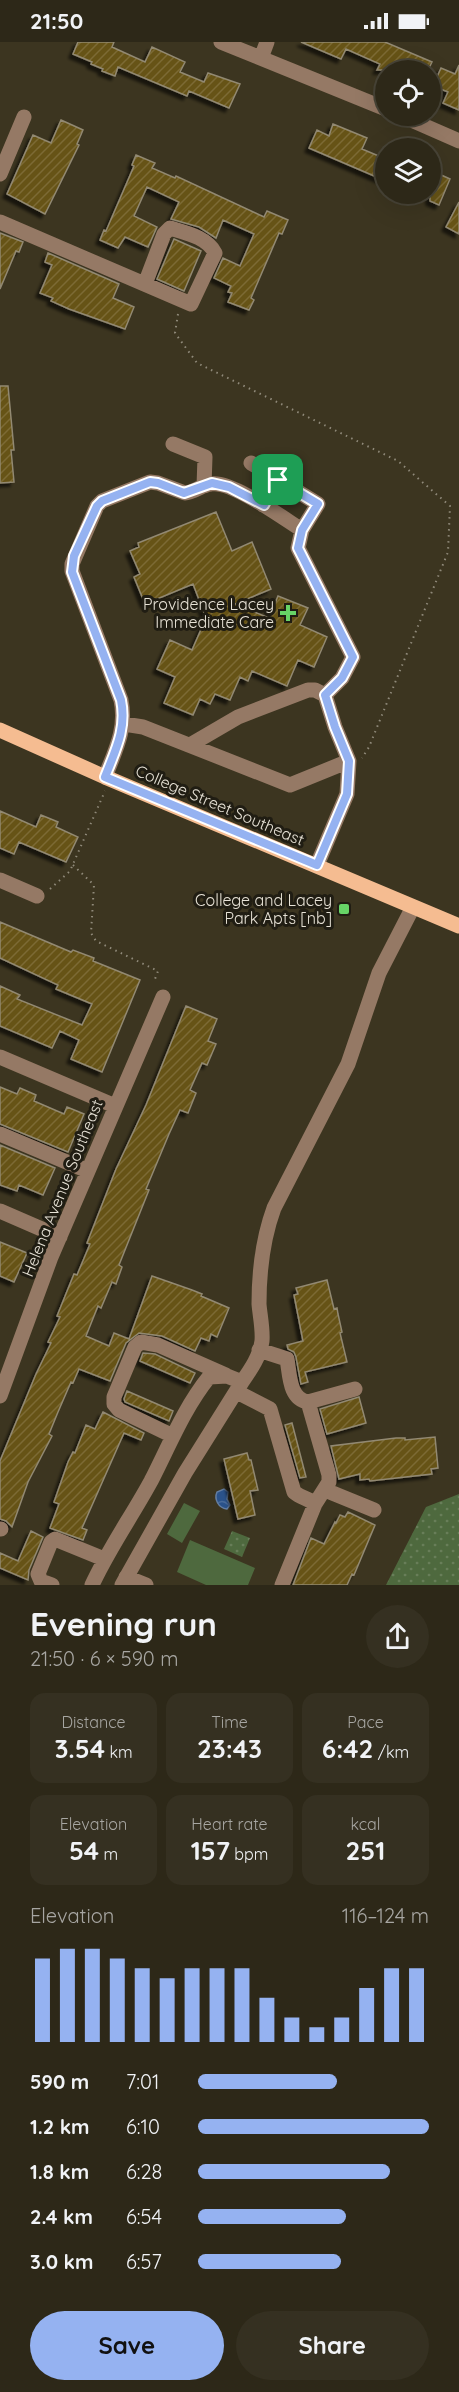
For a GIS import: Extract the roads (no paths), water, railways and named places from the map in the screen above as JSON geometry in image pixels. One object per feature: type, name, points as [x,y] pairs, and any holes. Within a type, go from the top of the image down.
[{"type":"main road","name":"College Street Southeast","points":[[0,730],[459,926]]},
{"type":"street","points":[[221,42],[375,105]]},
{"type":"street","points":[[261,58],[267,42]]},
{"type":"street","points":[[0,174],[24,117]]},
{"type":"street","points":[[425,126],[459,141]]},
{"type":"street","points":[[0,222],[191,304],[215,253],[212,247],[203,240],[170,228],[164,234],[145,284]]},
{"type":"street","points":[[173,444],[204,456],[204,486]]},
{"type":"street","points":[[251,464],[318,504],[302,530],[298,548],[353,657],[342,678],[325,695]]},
{"type":"street","points":[[264,505],[278,480]]},
{"type":"street","points":[[108,778],[124,724],[121,700],[72,572],[72,564],[97,506],[102,501],[150,482],[184,493],[212,483],[229,487],[264,505],[302,530]]},
{"type":"street","points":[[190,746],[238,717],[308,690],[315,690],[325,695],[349,761],[347,794],[317,865]]},
{"type":"street","points":[[124,724],[142,727],[290,785],[349,761]]},
{"type":"street","points":[[0,880],[37,896]]},
{"type":"street","points":[[146,1585],[124,1581],[185,1473],[256,1361],[262,1340],[260,1292],[265,1236],[269,1220],[348,1064],[379,974],[413,907]]},
{"type":"street","name":"Helena Avenue Southeast","points":[[0,1396],[5,1369],[163,997]]},
{"type":"street","points":[[0,1057],[115,1106]]},
{"type":"street","points":[[0,1134],[88,1171]]},
{"type":"street","points":[[0,1211],[60,1237]]},
{"type":"street","points":[[173,1436],[119,1410],[114,1404],[114,1397],[135,1347],[141,1342],[158,1345],[227,1376],[270,1410],[294,1492],[315,1504]]},
{"type":"street","points":[[259,1350],[287,1359],[294,1393],[300,1400],[308,1402],[355,1389]]},
{"type":"street","points":[[93,1585],[104,1559],[150,1482],[196,1393],[209,1377],[227,1376]]},
{"type":"street","points":[[282,1585],[315,1504],[329,1482],[308,1402]]},
{"type":"street","points":[[325,1490],[374,1510]]},
{"type":"street","points":[[52,1585],[41,1581],[38,1574],[51,1542],[55,1539],[104,1559]]},
{"type":"water","points":[[224,1489],[228,1492],[227,1499],[230,1505],[227,1509],[219,1505],[216,1497],[217,1492]]},
{"type":"place","name":"Providence Lacey Immediate Care","points":[[288,613]]},
{"type":"place","name":"College and Lacey Park Apts [nb]","points":[[344,909]]}]
